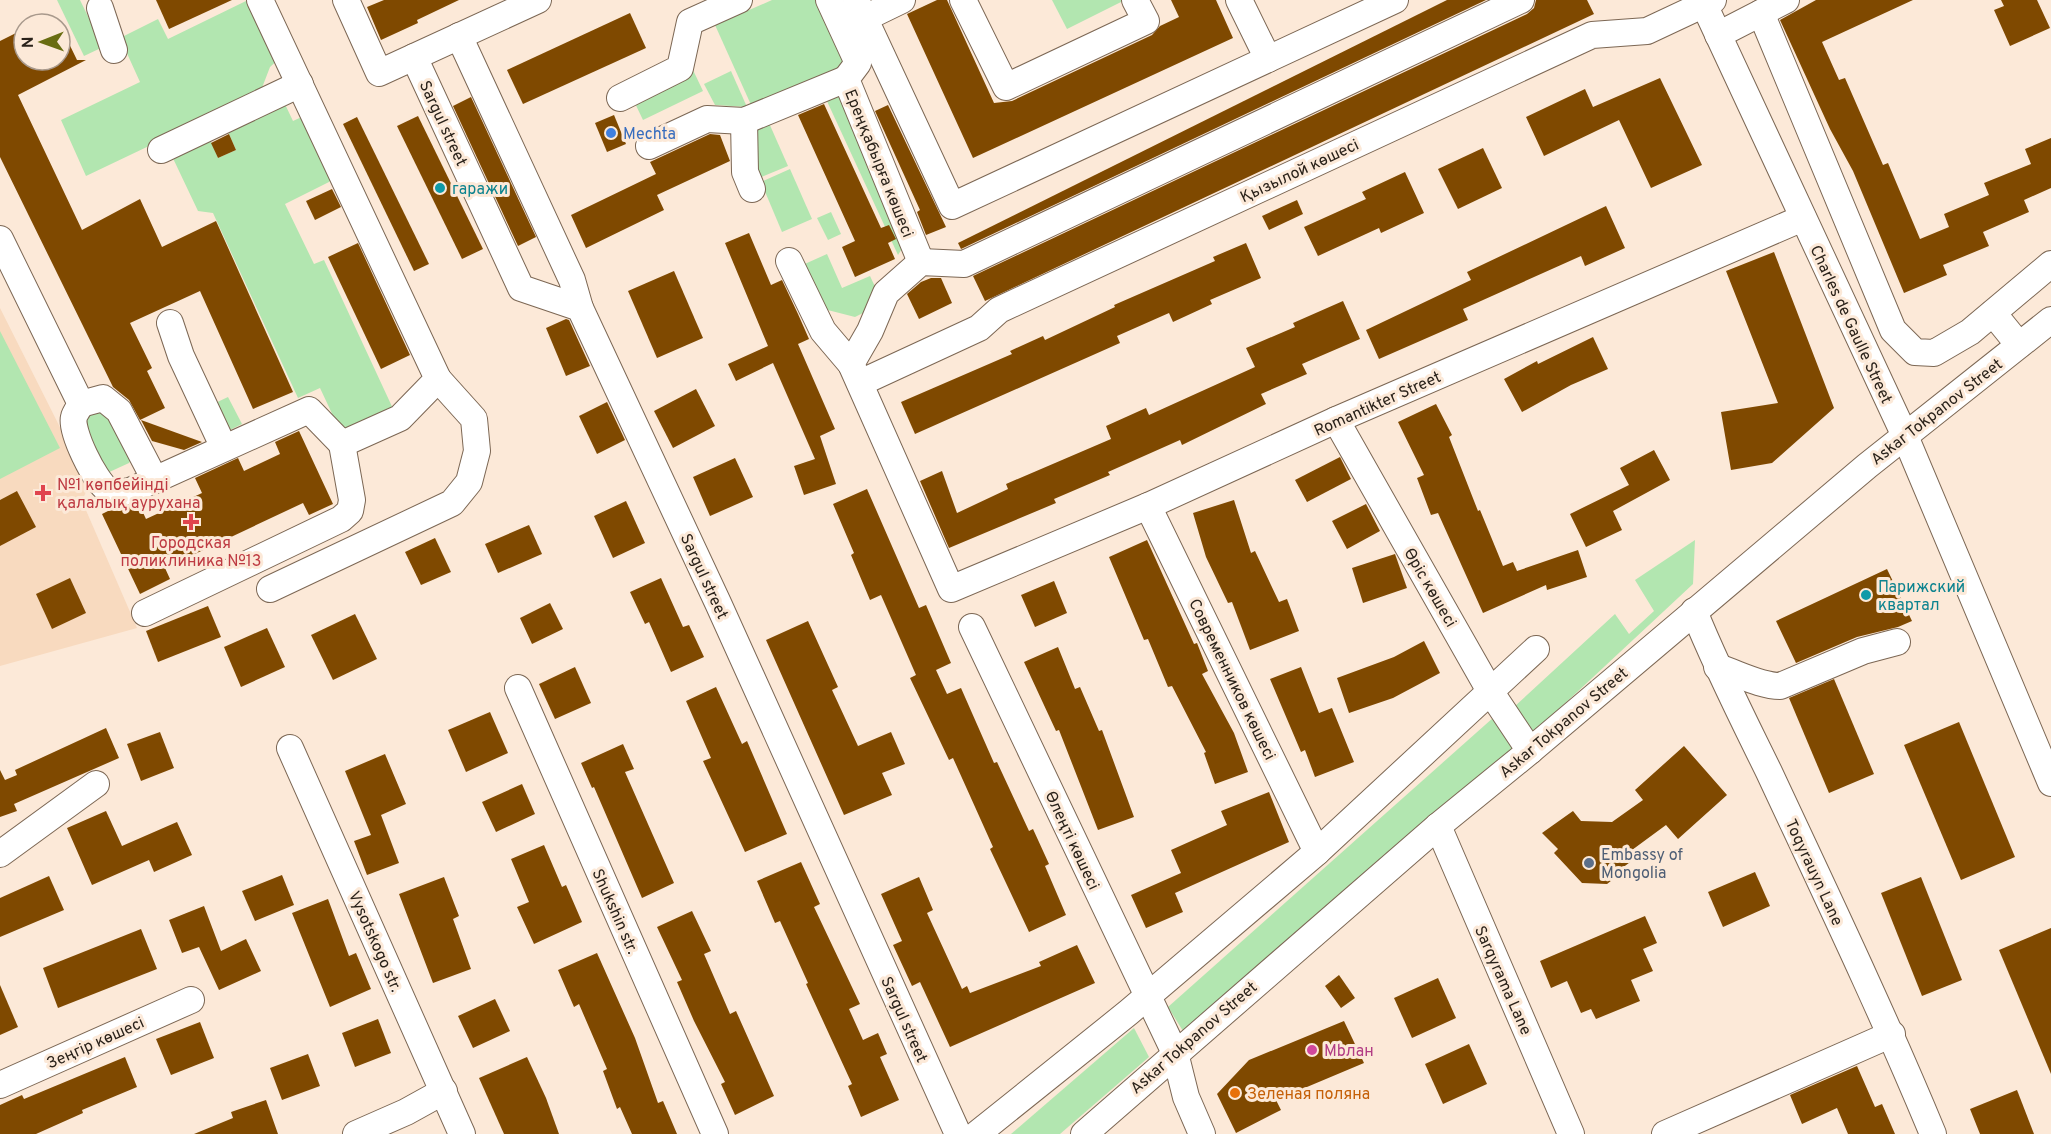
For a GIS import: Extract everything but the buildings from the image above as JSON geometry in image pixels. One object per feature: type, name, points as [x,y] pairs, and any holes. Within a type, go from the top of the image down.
[{"type":"street","points":[[260,0],[438,379],[474,419],[477,451],[469,482],[452,503],[270,589]]},
{"type":"street","points":[[346,0],[379,73],[537,0]]},
{"type":"street","points":[[620,98],[680,68],[690,22],[739,0]]},
{"type":"street","name":"Ереңқабырға көшесі","points":[[829,0],[858,63],[846,79],[921,262]]},
{"type":"street","points":[[902,0],[860,9],[952,206],[1395,0]]},
{"type":"street","points":[[963,0],[1006,87],[1146,21],[1135,0]]},
{"type":"street","points":[[1239,0],[1268,59]]},
{"type":"street","points":[[856,374],[886,292],[921,262],[964,264],[1521,0]]},
{"type":"street","points":[[1718,34],[1786,0]]},
{"type":"street","name":"Charles de Gaulle Street","points":[[1706,1],[1718,34],[1905,436],[2051,783]]},
{"type":"street","name":"Қызылой көшесі","points":[[856,374],[904,363],[979,328],[999,310],[1592,35],[1647,31],[1706,1]]},
{"type":"street","points":[[104,3],[114,50]]},
{"type":"street","points":[[1761,13],[1893,330],[1915,352],[1934,352],[1970,332],[2051,264]]},
{"type":"street","points":[[459,36],[572,280],[580,308]]},
{"type":"street","name":"Sargul street","points":[[414,57],[521,288],[580,308],[723,614],[958,1134]]},
{"type":"street","points":[[649,146],[707,119],[744,121],[846,79]]},
{"type":"street","points":[[161,150],[300,84]]},
{"type":"street","points":[[744,121],[745,172],[752,189]]},
{"type":"street","name":"Romantikter Street","points":[[856,374],[951,589],[1148,506],[1336,420],[1803,218]]},
{"type":"street","points":[[0,239],[81,404]]},
{"type":"street","points":[[789,261],[823,331],[856,374]]},
{"type":"street","points":[[1993,313],[2019,345]]},
{"type":"street","name":"Askar Tokpanov Street","points":[[1084,1134],[1438,826],[1905,436],[2051,320]]},
{"type":"street","points":[[170,323],[181,356],[224,448]]},
{"type":"street","points":[[342,444],[400,418],[438,379]]},
{"type":"street","points":[[145,613],[341,519],[350,511],[352,500],[342,444],[309,410],[257,436],[224,448],[155,480],[130,491],[114,492],[106,489],[96,477],[74,431],[74,418],[81,404],[103,398],[119,411],[155,480]]},
{"type":"street","name":"Өріс көшесі","points":[[1336,420],[1490,691],[1530,751]]},
{"type":"street","name":"Современников көшесі","points":[[1148,506],[1317,852]]},
{"type":"street","name":"Toqyrauyn Lane","points":[[1694,611],[1717,668],[1892,1034],[1933,1134]]},
{"type":"street","name":"Өлеңті көшесі","points":[[972,627],[1175,1053],[1186,1097],[1202,1134]]},
{"type":"street","points":[[1717,668],[1752,678],[1767,686],[1780,686],[1863,651],[1897,642]]},
{"type":"street","points":[[977,1134],[1148,996],[1317,852],[1536,649]]},
{"type":"street","name":"Shukshin str.","points":[[518,688],[715,1134]]},
{"type":"street","name":"Vysotskogo str.","points":[[290,748],[462,1134]]},
{"type":"street","points":[[0,854],[96,784]]},
{"type":"street","name":"Sarqyrama Lane","points":[[1438,826],[1571,1134]]},
{"type":"street","name":"Зеңгір көшесі","points":[[0,1085],[191,1000]]},
{"type":"street","points":[[1665,1134],[1892,1034]]},
{"type":"street","points":[[356,1134],[406,1112],[444,1091]]},
{"type":"shaded area","name":"№1 көпбейінді қалалық аурухана","points":[[0,308],[89,485],[82,501],[137,628],[0,666]]},
{"type":"green space","points":[[57,0],[80,0],[103,47],[84,56],[72,31],[72,12],[63,12]]},
{"type":"green space","points":[[248,0],[282,56],[270,67],[260,93],[86,176],[61,120],[140,82],[120,38],[158,19],[168,39]]},
{"type":"green space","points":[[772,0],[815,0],[845,66],[752,107],[715,25]]},
{"type":"green space","points":[[1052,0],[1125,0],[1067,29]]},
{"type":"green space","points":[[692,68],[703,91],[643,120],[632,97]]},
{"type":"green space","points":[[731,71],[747,107],[715,105],[704,84]]},
{"type":"green space","points":[[838,90],[910,236],[898,255],[826,99]]},
{"type":"green space","points":[[283,100],[293,121],[308,114],[333,177],[329,182],[285,204],[314,264],[324,260],[395,413],[343,437],[320,388],[298,398],[213,213],[198,211],[170,152],[208,135],[218,158],[236,150],[226,127]]},
{"type":"green space","points":[[769,123],[788,166],[759,178],[751,131]]},
{"type":"green space","points":[[790,169],[812,219],[782,232],[761,182]]},
{"type":"green space","points":[[831,212],[841,234],[828,240],[817,218]]},
{"type":"green space","points":[[827,254],[842,288],[870,276],[879,295],[877,306],[855,317],[816,307],[798,267]]},
{"type":"green space","points":[[0,331],[60,448],[0,479]]},
{"type":"green space","points":[[228,397],[242,424],[226,432],[211,405]]},
{"type":"green space","points":[[99,404],[134,455],[129,463],[105,474],[78,414]]},
{"type":"green space","points":[[1695,540],[1693,584],[1531,735],[1514,707],[1615,614],[1629,634],[1654,611],[1635,580]]},
{"type":"green space","points":[[1494,717],[1516,748],[1183,1031],[1168,1007]]},
{"type":"green space","points":[[1134,1028],[1149,1057],[1060,1134],[1011,1134]]},
{"type":"place","name":"Mechta","points":[[611,133]]},
{"type":"place","name":"гаражи","points":[[440,188]]},
{"type":"place","name":"№1 көпбейінді қалалық аурухана","points":[[43,493]]},
{"type":"place","name":"Городская поликлиника №13","points":[[191,522]]},
{"type":"place","name":"Парижский квартал","points":[[1866,595]]},
{"type":"place","name":"Embassy of Mongolia","points":[[1589,863]]},
{"type":"place","name":"Мbлан","points":[[1312,1050]]},
{"type":"place","name":"Зеленая поляна","points":[[1235,1093]]}]
